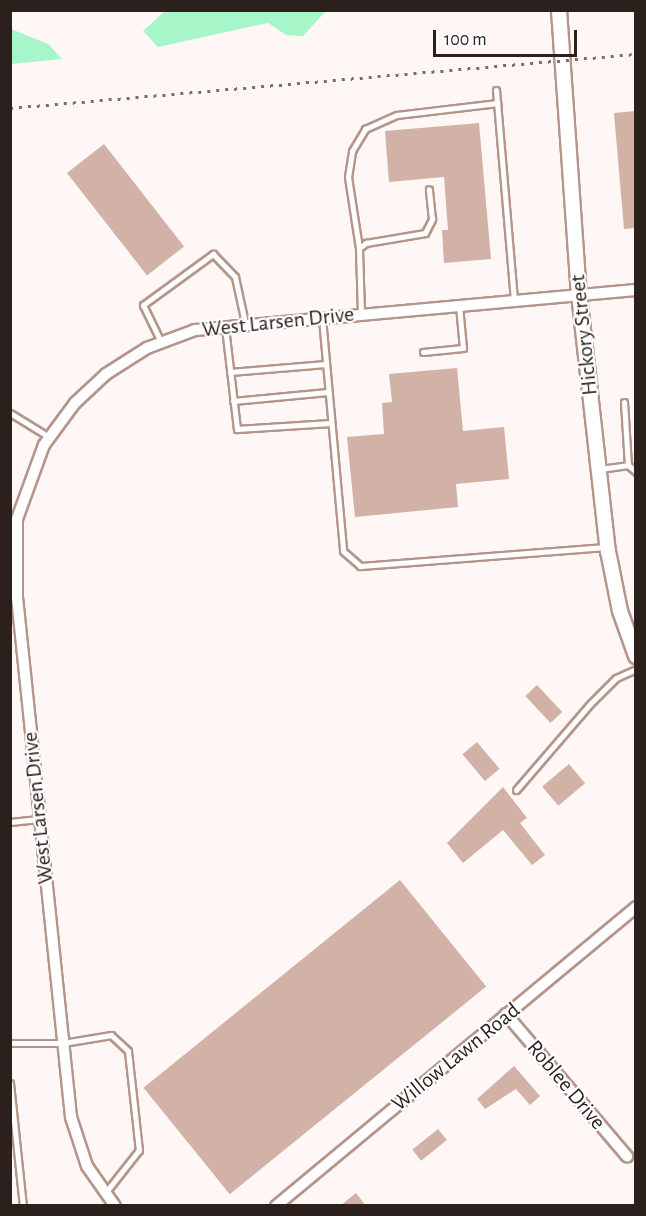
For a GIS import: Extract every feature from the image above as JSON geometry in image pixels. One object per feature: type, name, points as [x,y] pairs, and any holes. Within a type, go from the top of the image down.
[{"type":"street","name":"Hickory Street","points":[[559,10],[579,294],[608,546],[620,611],[636,656]]},
{"type":"street","name":"West Larsen Drive","points":[[115,1206],[87,1166],[74,1131],[14,597],[14,542],[18,513],[49,437],[99,380],[161,342],[225,325],[636,290]]},
{"type":"street","name":"Willow Lawn Road","points":[[276,1206],[636,908]]},
{"type":"street","name":"Roblee Drive","points":[[506,1014],[627,1156]]},
{"type":"lane","points":[[496,90],[514,299]]},
{"type":"lane","points":[[361,313],[359,248],[348,177],[352,151],[365,129],[397,115],[497,103]]},
{"type":"lane","points":[[359,248],[366,243],[425,233],[432,219],[429,189]]},
{"type":"lane","points":[[161,342],[143,305],[213,254],[236,277],[245,323]]},
{"type":"lane","points":[[423,352],[463,348],[459,304]]},
{"type":"lane","points":[[322,316],[343,551],[360,566],[608,546]]},
{"type":"lane","points":[[225,325],[237,429],[331,423]]},
{"type":"lane","points":[[230,372],[326,364]]},
{"type":"lane","points":[[234,401],[328,392]]},
{"type":"lane","points":[[624,402],[628,465],[636,472]]},
{"type":"lane","points":[[10,413],[49,437]]},
{"type":"lane","points":[[599,469],[628,465]]},
{"type":"lane","points":[[516,790],[589,705],[616,678],[636,669]]},
{"type":"lane","points":[[10,822],[39,819]]},
{"type":"lane","points":[[10,1043],[63,1043],[111,1035],[128,1051],[139,1150],[105,1194]]},
{"type":"lane","points":[[10,1083],[23,1206]]},
{"type":"shaded area","points":[[165,11],[326,11],[303,36],[286,35],[268,23],[158,47],[143,31]]},
{"type":"shaded area","points":[[11,29],[48,44],[62,59],[11,64]]},
{"type":"building","points":[[636,111],[636,228],[624,229],[614,113]]},
{"type":"building","points":[[479,123],[491,259],[444,263],[442,230],[448,230],[444,177],[389,182],[385,131]]},
{"type":"building","points":[[104,144],[184,246],[147,275],[67,173]]},
{"type":"building","points":[[457,368],[463,431],[504,427],[509,479],[456,484],[458,507],[355,517],[347,437],[384,434],[382,403],[392,402],[389,374]]},
{"type":"building","points":[[537,685],[562,712],[551,723],[525,696]]},
{"type":"building","points":[[477,742],[499,769],[485,781],[462,754]]},
{"type":"building","points":[[569,764],[585,783],[558,806],[542,786]]},
{"type":"building","points":[[503,787],[527,818],[520,823],[545,855],[532,865],[503,830],[463,863],[447,843]]},
{"type":"building","points":[[400,880],[486,986],[230,1194],[144,1088]]},
{"type":"building","points":[[514,1066],[540,1096],[530,1105],[516,1089],[485,1109],[477,1099]]},
{"type":"building","points":[[438,1129],[447,1140],[421,1161],[412,1150]]},
{"type":"building","points":[[356,1193],[366,1206],[340,1206]]},
{"type":"railway","points":[[10,108],[636,54]]}]
